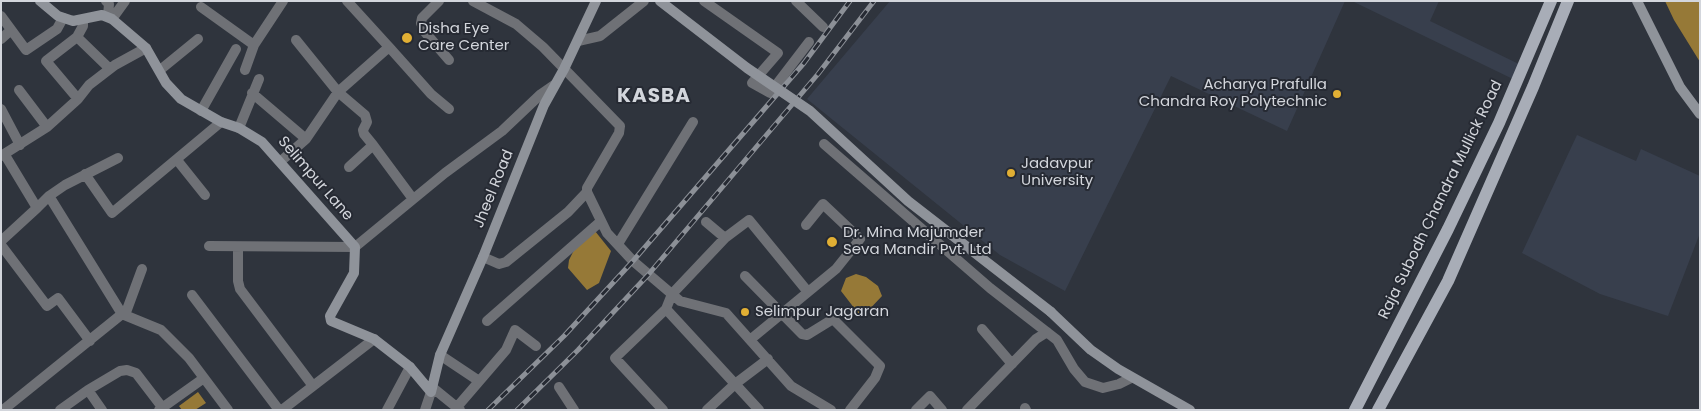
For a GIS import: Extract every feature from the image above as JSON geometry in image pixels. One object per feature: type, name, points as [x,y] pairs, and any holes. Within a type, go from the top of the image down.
[{"type":"main road","name":"Raja Subodh Chandra Mullick Road","points":[[1355,410],[1448,230],[1498,123],[1551,1]]},
{"type":"main road","points":[[1378,410],[1448,281],[1568,1]]},
{"type":"street","points":[[40,1],[49,10],[73,21],[102,15],[110,17]]},
{"type":"street","points":[[106,1],[109,4],[110,17]]},
{"type":"street","points":[[110,17],[125,1]]},
{"type":"street","points":[[245,70],[254,45],[282,1]]},
{"type":"street","points":[[347,1],[431,94],[450,109]]},
{"type":"street","points":[[439,1],[422,18],[421,24],[424,31],[449,60]]},
{"type":"street","points":[[473,1],[516,24],[544,47],[621,128],[588,183],[587,192],[600,222],[618,244],[643,270],[683,303],[726,313],[794,389],[831,410]]},
{"type":"street","name":"Jheel Road","points":[[432,390],[440,354],[483,257],[544,105],[578,42],[596,1]]},
{"type":"street","points":[[578,42],[600,36],[644,1]]},
{"type":"street","points":[[660,1],[747,68],[810,111],[908,201],[1040,302],[1091,350],[1131,378],[1190,410]]},
{"type":"street","points":[[704,1],[778,53],[752,83],[770,92],[809,42]]},
{"type":"street","points":[[796,1],[823,27]]},
{"type":"street","points":[[1637,1],[1680,88],[1700,114]]},
{"type":"street","points":[[202,7],[254,45]]},
{"type":"street","points":[[1,16],[26,50],[57,29],[64,18]]},
{"type":"street","name":"Selimpur Lane","points":[[110,17],[146,48],[172,90],[181,99],[221,122],[239,128],[262,142],[281,161],[355,247]]},
{"type":"street","points":[[78,99],[46,61],[77,37],[83,26],[83,20]]},
{"type":"street","points":[[1,39],[11,30]]},
{"type":"street","points":[[77,37],[110,69]]},
{"type":"street","points":[[160,70],[198,38]]},
{"type":"street","points":[[296,40],[338,92],[365,115],[367,122],[363,130],[364,134],[413,199]]},
{"type":"street","points":[[281,161],[306,139],[338,92],[389,47]]},
{"type":"street","points":[[37,208],[3,156],[47,127],[78,99],[89,85],[110,69],[146,48]]},
{"type":"street","points":[[201,111],[236,49]]},
{"type":"street","points":[[239,128],[259,79]]},
{"type":"street","points":[[209,246],[238,248],[286,245],[355,247],[413,199],[502,131],[541,94],[554,85]]},
{"type":"street","points":[[19,90],[47,127]]},
{"type":"street","points":[[252,93],[306,139]]},
{"type":"street","points":[[1,108],[20,145]]},
{"type":"street","points":[[86,174],[112,213],[221,122]]},
{"type":"street","points":[[618,244],[693,122]]},
{"type":"street","points":[[824,144],[990,288],[1057,340],[1085,382],[1103,388],[1119,384],[1131,378]]},
{"type":"street","points":[[349,168],[374,145]]},
{"type":"street","points":[[90,341],[58,298],[47,306],[1,243],[49,196],[118,158]]},
{"type":"street","points":[[177,160],[205,196]]},
{"type":"street","points":[[483,257],[499,264],[506,262],[568,212],[587,192]]},
{"type":"street","points":[[49,196],[124,315],[161,330],[189,358],[228,410]]},
{"type":"street","points":[[751,339],[836,269],[860,239],[823,204],[806,225]]},
{"type":"street","points":[[663,410],[615,358],[666,309],[672,294],[725,238],[748,220],[808,292]]},
{"type":"street","points":[[487,321],[600,222]]},
{"type":"street","points":[[706,222],[725,238]]},
{"type":"street","points":[[355,247],[354,273],[330,318],[374,339],[410,367],[432,390],[459,409],[506,350],[515,330],[536,346]]},
{"type":"street","points":[[238,248],[238,281],[240,289],[313,386]]},
{"type":"street","points":[[3,410],[124,315],[142,269]]},
{"type":"street","points":[[745,276],[780,315],[802,334],[807,335],[833,319],[880,366],[875,378],[850,410]]},
{"type":"street","points":[[192,295],[281,410],[374,339]]},
{"type":"street","points":[[666,309],[759,410]]},
{"type":"street","points":[[982,329],[1012,364]]},
{"type":"street","points":[[968,410],[1012,364],[1047,332]]},
{"type":"street","points":[[440,354],[479,382]]},
{"type":"street","points":[[707,410],[735,384],[768,359]]},
{"type":"street","points":[[386,410],[410,367]]},
{"type":"street","points":[[60,410],[88,390],[120,371],[127,370],[136,373],[160,408],[204,378]]},
{"type":"street","points":[[559,387],[574,410]]},
{"type":"street","points":[[88,390],[102,410]]},
{"type":"street","points":[[424,410],[432,390]]},
{"type":"street","points":[[916,410],[930,396],[942,410]]},
{"type":"shaded area","name":"Jadavpur University","points":[[890,1],[1345,1],[1287,131],[1171,76],[1065,291],[1000,255],[807,99]]},
{"type":"shaded area","points":[[1352,1],[1439,1],[1430,21],[1523,66],[1517,81]]},
{"type":"shaded area","points":[[1665,1],[1700,1],[1700,62],[1674,20]]},
{"type":"shaded area","points":[[1577,135],[1636,161],[1641,149],[1700,176],[1700,233],[1668,316],[1600,294],[1522,253]]},
{"type":"shaded area","points":[[595,231],[611,251],[599,283],[587,290],[568,268],[569,260],[576,246]]},
{"type":"shaded area","points":[[856,274],[866,277],[878,286],[882,296],[864,315],[858,313],[841,291],[846,278]]},
{"type":"shaded area","points":[[198,392],[206,403],[195,410],[182,410],[179,406]]},
{"type":"railway","points":[[488,410],[564,336],[633,261],[804,63],[850,1]]},
{"type":"railway","points":[[517,410],[578,350],[648,275],[818,74],[874,1]]},
{"type":"place","name":"Disha Eye Care Center","points":[[407,38]]},
{"type":"place","name":"Acharya Prafulla Chandra Roy Polytechnic","points":[[1337,94]]},
{"type":"place","name":"Jadavpur University","points":[[1011,173]]},
{"type":"place","name":"Dr. Mina Majumder Seva Mandir Pvt. Ltd","points":[[832,242]]},
{"type":"place","name":"Selimpur Jagaran","points":[[745,312]]},
{"type":"district","name":"KASBA","points":[[654,97]]}]
